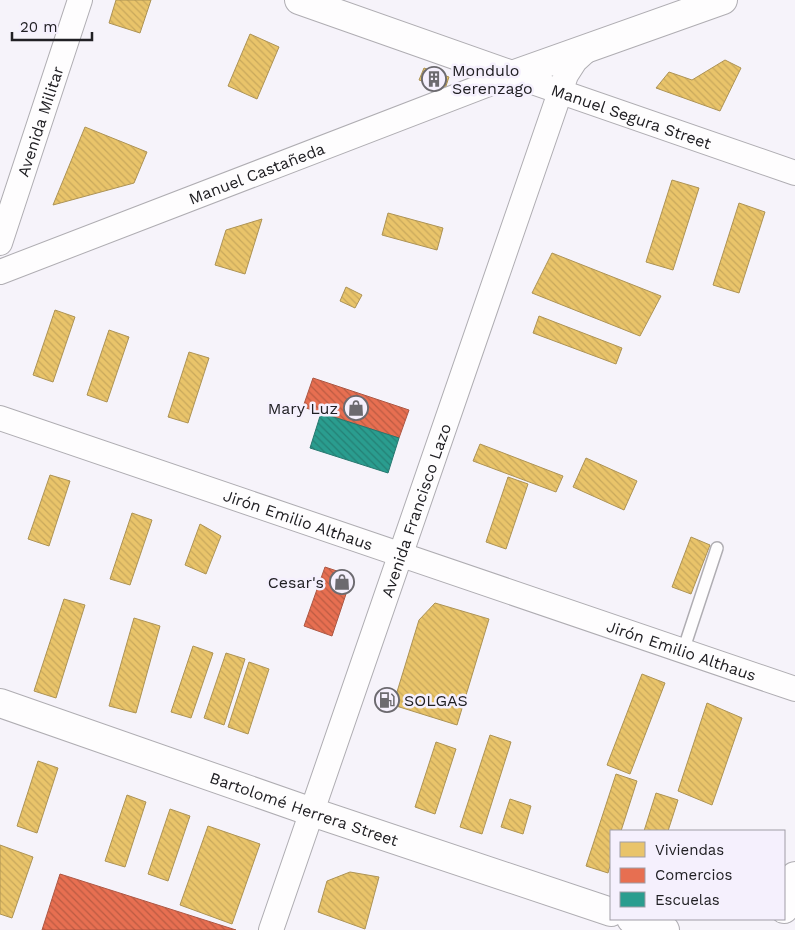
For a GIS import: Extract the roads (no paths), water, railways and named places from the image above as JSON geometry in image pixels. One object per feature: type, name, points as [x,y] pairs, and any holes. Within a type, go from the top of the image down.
[{"type":"street","name":"Avenida Militar","points":[[0,243],[80,0]]},
{"type":"street","name":"Manuel Segura Street","points":[[300,0],[512,76],[561,91],[795,173]]},
{"type":"street","points":[[512,76],[723,0]]},
{"type":"street","name":"Avenida Francisco Lazo","points":[[271,930],[566,75],[575,61],[587,50]]},
{"type":"street","name":"Manuel Castañeda","points":[[0,272],[512,76]]},
{"type":"street","name":"Jirón Emilio Althaus","points":[[0,418],[795,689]]},
{"type":"street","name":"Bartolomé Herrera Street","points":[[0,702],[312,812],[610,912]]},
{"type":"street","points":[[785,906],[795,876]]},
{"type":"lane","points":[[683,651],[717,548]]},
{"type":"place","name":"Mondulo Serenzago","points":[[434,79]]},
{"type":"place","name":"Mary Luz","points":[[356,408]]},
{"type":"place","name":"Cesar's","points":[[342,582]]},
{"type":"place","name":"SOLGAS","points":[[387,700]]}]
